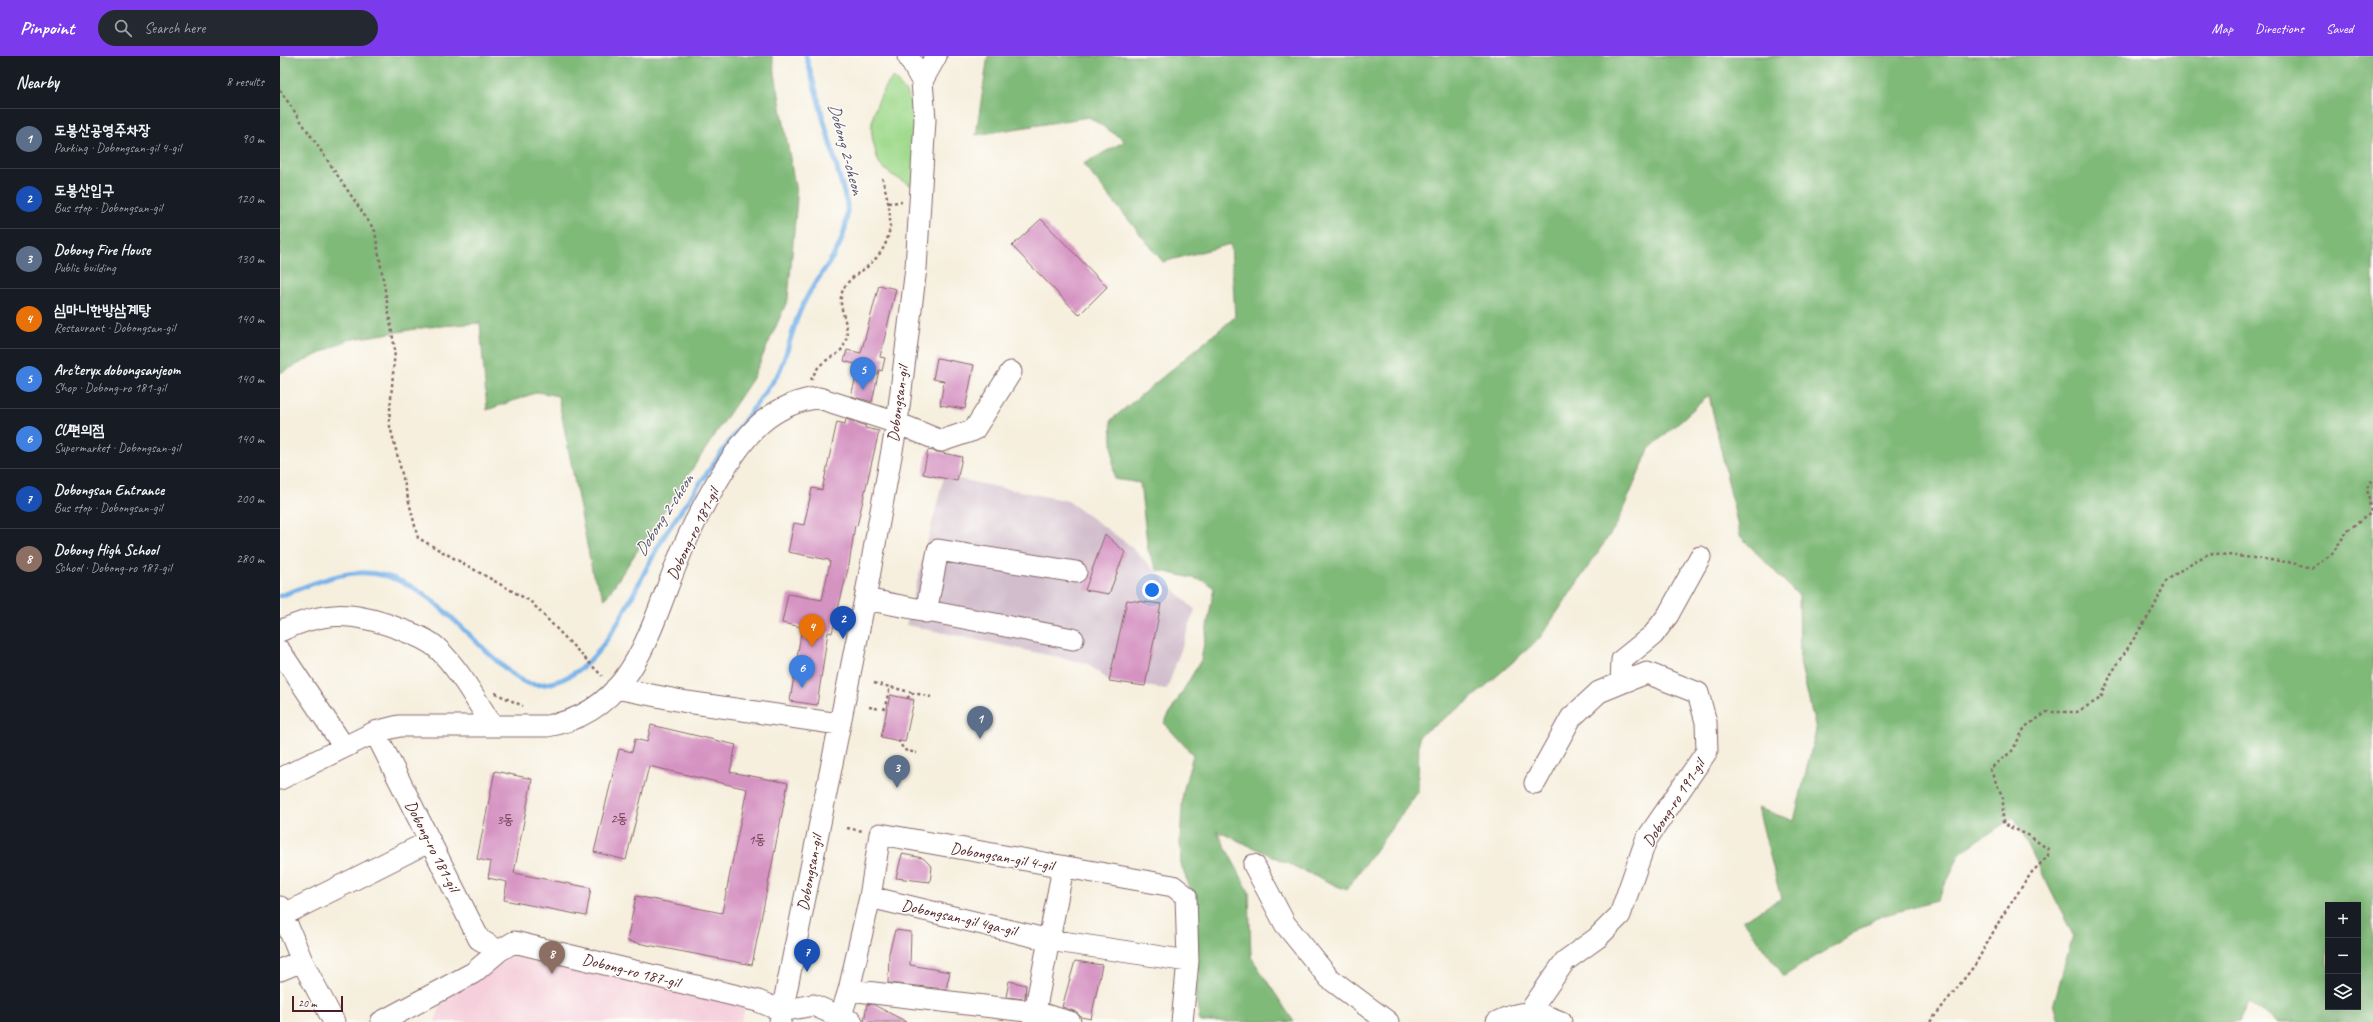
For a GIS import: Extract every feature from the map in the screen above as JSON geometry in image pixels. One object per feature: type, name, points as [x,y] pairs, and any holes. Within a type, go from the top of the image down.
[{"type":"street","name":"Dobongsan-gil","points":[[783,1018],[839,724],[865,599],[897,423],[918,235],[925,120],[922,80],[908,56]]},
{"type":"street","points":[[922,80],[936,56]]},
{"type":"street","name":"Dobong-ro 181-gil","points":[[280,779],[375,732],[399,726],[558,725],[600,705],[611,685],[634,665],[647,640],[676,565],[707,499],[755,428],[776,412],[811,398],[827,400],[897,423],[942,441],[974,430],[1011,372]]},
{"type":"street","points":[[926,612],[938,550],[1076,572]]},
{"type":"street","points":[[1535,783],[1571,718],[1599,692],[1621,683],[1622,660],[1653,635],[1668,615],[1700,557]]},
{"type":"street","points":[[865,599],[926,612],[1074,639]]},
{"type":"street","points":[[280,631],[313,618],[345,615],[372,620],[407,632],[432,644],[438,650],[461,677],[492,725]]},
{"type":"street","points":[[280,651],[344,747]]},
{"type":"street","name":"Dobong-ro 191-gil","points":[[1528,1014],[1565,961],[1597,938],[1620,915],[1646,840],[1707,751],[1706,722],[1698,693],[1647,673],[1621,683]]},
{"type":"street","points":[[611,685],[687,702],[839,724]]},
{"type":"street","name":"Dobong-ro 181-gil","points":[[375,732],[479,939],[499,951]]},
{"type":"street","name":"Dobongsan-gil 4-gil","points":[[844,1020],[849,990],[870,897],[880,834],[1063,868],[1173,886],[1186,896],[1188,961],[1182,1022]]},
{"type":"street","points":[[334,1022],[302,960],[282,911],[430,840]]},
{"type":"street","points":[[1254,865],[1285,924],[1329,978],[1388,1022]]},
{"type":"street","points":[[1034,1017],[1063,868]]},
{"type":"street","name":"Dobongsan-gil 4ga-gil","points":[[870,897],[1049,940],[1188,961]]},
{"type":"street","name":"Dobong-ro 187-gil","points":[[381,1022],[473,973],[499,951],[514,942],[758,1001],[783,1018]]},
{"type":"street","points":[[280,970],[302,960]]},
{"type":"street","points":[[849,990],[1070,1022]]},
{"type":"street","points":[[783,1018],[813,1005],[844,1020]]},
{"type":"street","points":[[1497,1022],[1510,1015],[1542,1013],[1561,1022]]},
{"type":"path","points":[[280,90],[375,231],[394,350],[389,422],[418,538],[530,601],[611,685]]},
{"type":"path","points":[[1930,1022],[1975,966],[2001,918],[2032,872],[2048,856],[2048,849],[2028,835],[2003,824],[2003,798],[1990,769],[2012,751],[2025,727],[2047,712],[2077,712],[2101,698],[2111,674],[2153,609],[2166,582],[2188,565],[2210,553],[2288,562],[2312,568],[2332,554],[2348,530],[2371,513],[2367,488],[2373,478]]},
{"type":"path","points":[[874,683],[931,697]]},
{"type":"path","points":[[884,710],[890,687]]},
{"type":"path","points":[[907,698],[914,693]]},
{"type":"path","points":[[869,707],[880,709]]},
{"type":"path","points":[[898,740],[904,750],[917,754]]},
{"type":"shaded area","points":[[944,476],[1068,501],[1128,544],[1195,610],[1167,689],[1111,682],[1086,663],[906,625]]},
{"type":"shaded area","points":[[524,949],[745,1006],[741,1022],[435,1022],[443,998]]},
{"type":"green space","points":[[280,56],[772,56],[797,198],[788,299],[753,378],[605,599],[593,575],[558,396],[538,392],[487,410],[480,323],[428,327],[347,340],[280,373]]},
{"type":"green space","points":[[988,56],[2373,56],[2373,1022],[2278,1022],[2249,1003],[2239,1022],[2059,1022],[2054,1003],[2073,935],[2014,817],[1961,852],[1937,901],[1881,916],[1784,976],[1743,920],[1781,899],[1758,808],[1794,821],[1816,730],[1800,662],[1799,596],[1740,536],[1709,395],[1649,449],[1617,524],[1539,639],[1465,704],[1419,736],[1418,792],[1346,890],[1217,831],[1249,892],[1251,957],[1294,1022],[1200,1022],[1195,993],[1199,974],[1188,951],[1190,888],[1181,865],[1180,840],[1183,792],[1193,755],[1164,723],[1201,660],[1214,588],[1205,581],[1157,570],[1148,550],[1140,483],[1114,479],[1111,420],[1235,317],[1231,244],[1163,262],[1083,164],[1125,141],[1089,117],[976,135]]},
{"type":"green space","points":[[893,77],[905,91],[913,112],[916,125],[919,189],[888,172],[877,159],[873,139],[873,120],[882,93]]},
{"type":"building","points":[[1041,219],[1107,287],[1079,315],[1012,246]]},
{"type":"building","points":[[879,285],[896,289],[880,357],[885,358],[882,371],[879,370],[872,402],[851,396],[859,365],[844,361],[847,350],[861,353]]},
{"type":"building","points":[[937,358],[974,365],[965,409],[940,405],[944,381],[933,379]]},
{"type":"building","points":[[846,419],[866,426],[865,428],[879,431],[857,526],[855,525],[849,565],[832,633],[828,632],[817,705],[790,701],[802,627],[782,623],[788,594],[822,600],[830,562],[829,560],[788,552],[794,523],[804,525],[812,488],[822,490],[837,422],[845,424]]},
{"type":"building","points":[[928,450],[962,457],[957,481],[923,474]]},
{"type":"building","points":[[1105,534],[1125,552],[1109,594],[1085,590]]},
{"type":"building","points":[[1127,600],[1161,604],[1145,686],[1109,681]]},
{"type":"building","points":[[890,695],[914,700],[905,742],[881,737]]},
{"type":"building","points":[[651,725],[736,745],[730,772],[788,783],[752,965],[627,941],[636,896],[722,913],[747,789],[649,766],[626,860],[594,852],[619,749],[632,752],[635,739],[647,742]]},
{"type":"building","points":[[495,771],[532,779],[514,873],[591,888],[586,916],[504,900],[507,882],[488,878],[491,862],[477,859]]},
{"type":"building","points":[[902,854],[923,858],[932,867],[930,882],[896,878]]},
{"type":"building","points":[[895,930],[911,932],[910,965],[950,972],[946,989],[888,983],[889,953]]},
{"type":"building","points":[[1075,961],[1102,965],[1091,1019],[1081,1017],[1074,1011],[1062,1007]]},
{"type":"building","points":[[1009,981],[1026,985],[1025,999],[1006,997]]},
{"type":"building","points":[[867,1004],[874,1005],[907,1022],[864,1022]]},
{"type":"waterway","name":"Dobong 2-cheon","points":[[280,596],[334,577],[346,574],[368,573],[388,577],[406,584],[423,594],[453,619],[508,671],[531,684],[537,685],[551,683],[563,679],[575,673],[593,657],[617,624],[668,530],[708,471],[778,374],[794,327],[807,296],[831,260],[843,236],[847,204],[806,56]]},
{"type":"place","name":"Arc'teryx dobongsanjeom","points":[[863,390]]},
{"type":"place","name":"도봉산입구","points":[[843,639]]},
{"type":"place","name":"심마니한방삼계탕","points":[[812,647]]},
{"type":"place","name":"CU편의점","points":[[802,688]]},
{"type":"place","name":"도봉산공영주차장","points":[[980,739]]},
{"type":"place","name":"Dobong Fire House","points":[[897,788]]},
{"type":"place","name":"Dobongsan Entrance","points":[[807,972]]},
{"type":"place","name":"Dobong High School","points":[[552,974]]}]
